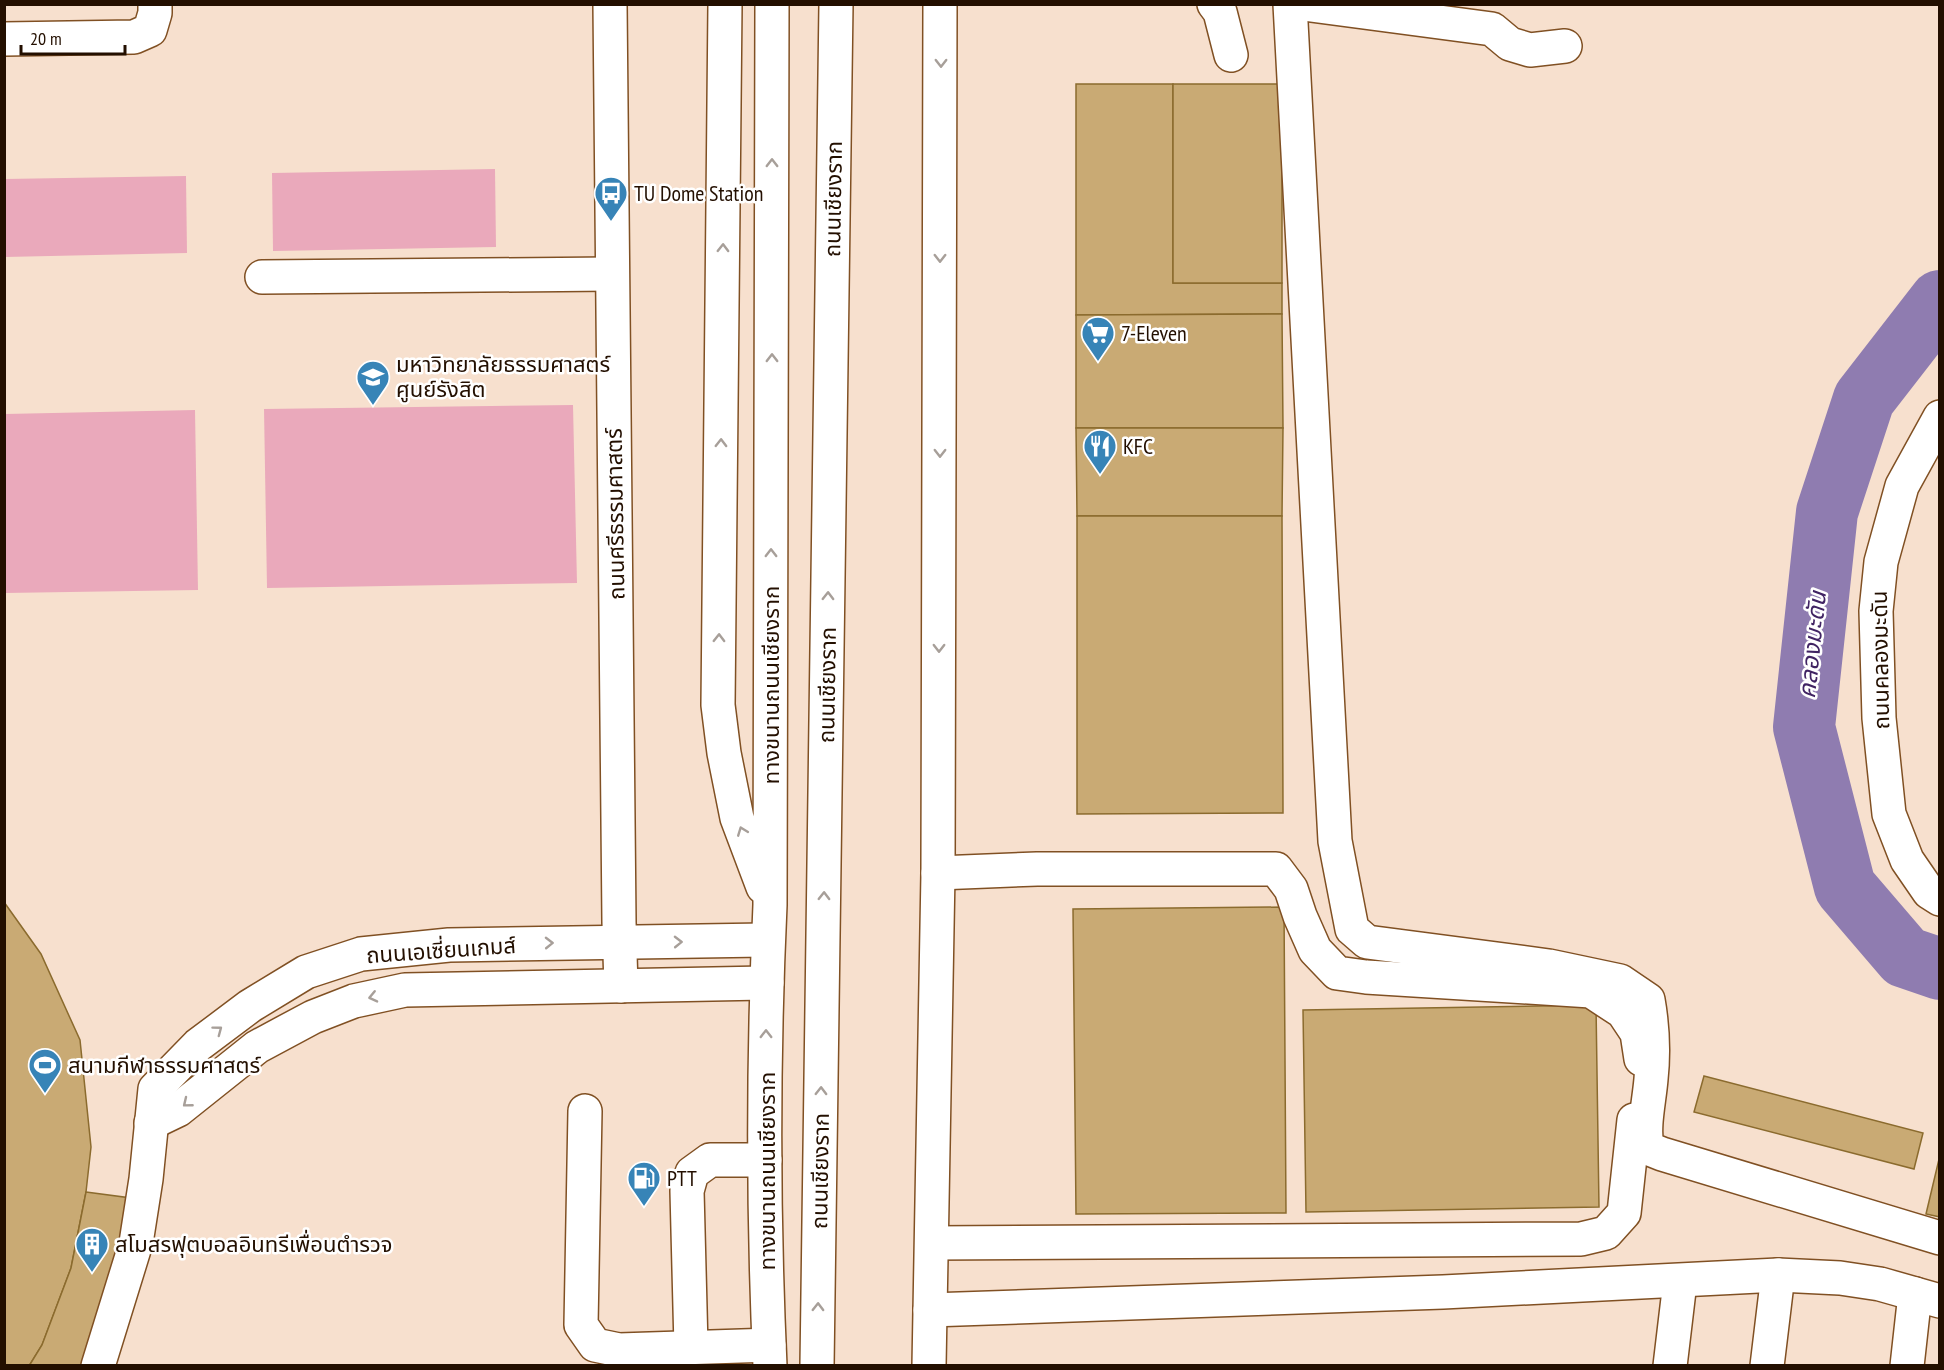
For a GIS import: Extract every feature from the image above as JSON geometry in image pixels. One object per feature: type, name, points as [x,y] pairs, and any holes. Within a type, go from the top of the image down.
[{"type":"street","points":[[4,39],[134,37],[150,30],[155,4]]},
{"type":"street","name":"ถนนศรีธรรมศาสตร์","points":[[610,4],[621,986]]},
{"type":"street","points":[[725,4],[718,705],[724,753],[737,818],[770,905]]},
{"type":"street","name":"ทางขนานถนนเชียงราก","points":[[769,1355],[765,1160],[770,905],[772,4]]},
{"type":"street","name":"ถนนเชียงราก","points":[[817,1365],[836,4]]},
{"type":"street","points":[[929,1365],[938,873],[940,4]]},
{"type":"street","points":[[1214,4],[1220,12],[1231,55]]},
{"type":"street","points":[[1290,4],[1335,841],[1352,929],[1367,942],[1549,966],[1620,981],[1647,1000],[1653,1031],[1651,1078],[1644,1133],[1647,1148],[1673,1158],[1940,1238]]},
{"type":"street","points":[[1303,4],[1492,29],[1510,44],[1530,50],[1565,46]]},
{"type":"street","points":[[262,277],[612,274]]},
{"type":"street","name":"ถนนคลองมะดัน","points":[[1940,417],[1902,486],[1881,562],[1876,612],[1879,718],[1889,814],[1907,860],[1929,892],[1940,899]]},
{"type":"street","points":[[932,1243],[1581,1239],[1606,1233],[1624,1213],[1641,1057],[1637,1033],[1623,1012],[1591,991],[1366,977],[1336,973],[1315,950],[1291,889],[1276,869],[1037,869],[938,873]]},
{"type":"street","name":"ถนนเอเซี่ยนเกมส์","points":[[98,1365],[136,1243],[146,1179],[155,1089],[198,1045],[250,1006],[306,972],[361,954],[449,945],[768,940]]},
{"type":"street","points":[[400,951],[405,990]]},
{"type":"street","name":"ถนนเอเซี่ยนเกมส์","points":[[151,1124],[178,1110],[257,1047],[313,1017],[354,1001],[405,990],[767,983]]},
{"type":"street","points":[[585,1112],[581,1325],[595,1345],[619,1350],[691,1347],[769,1355]]},
{"type":"street","points":[[691,1347],[687,1191],[692,1173],[710,1160],[765,1160]]},
{"type":"street","points":[[1767,1365],[1778,1275]]},
{"type":"street","points":[[930,1310],[1680,1282],[1744,1276],[1840,1278],[1880,1284],[1927,1297],[1907,1365]]},
{"type":"street","points":[[1670,1365],[1680,1282]]},
{"type":"shaded area","points":[[495,169],[496,247],[273,251],[272,173]]},
{"type":"shaded area","points":[[186,176],[187,253],[5,257],[5,179]]},
{"type":"shaded area","points":[[573,405],[577,583],[267,588],[264,409]]},
{"type":"shaded area","points":[[195,410],[198,590],[5,593],[5,414]]},
{"type":"building","points":[[1076,84],[1173,84],[1173,283],[1282,283],[1282,314],[1076,315]]},
{"type":"building","points":[[1173,84],[1282,84],[1282,283],[1173,283]]},
{"type":"building","points":[[1282,314],[1283,428],[1076,428],[1076,315]]},
{"type":"building","points":[[1076,428],[1283,428],[1282,516],[1077,516]]},
{"type":"building","points":[[1077,516],[1282,516],[1283,813],[1077,814]]},
{"type":"building","name":"สนามกีฬาธรรมศาสตร์","points":[[4,902],[41,954],[80,1040],[91,1147],[86,1192],[71,1268],[42,1345],[29,1366],[4,1366]]},
{"type":"building","points":[[1284,907],[1286,1213],[1076,1214],[1073,909]]},
{"type":"building","points":[[1596,1005],[1599,1207],[1306,1212],[1303,1010]]},
{"type":"building","points":[[1704,1076],[1923,1133],[1914,1169],[1694,1112]]},
{"type":"building","points":[[1940,1155],[1940,1217],[1926,1214]]},
{"type":"building","name":"สโมสรฟุตบอลอินทรีเพื่อนตำรวจ","points":[[86,1192],[131,1198],[115,1279],[86,1366],[29,1366],[42,1345],[71,1268]]},
{"type":"waterway","name":"คลองมะดัน","points":[[1940,301],[1864,399],[1827,512],[1804,727],[1845,887],[1905,957],[1940,969]]},
{"type":"place","name":"TU Dome Station","points":[[611,222]]},
{"type":"place","name":"7-Eleven","points":[[1098,362]]},
{"type":"place","name":"มหาวิทยาลัยธรรมศาสตร์ ศูนย์รังสิต","points":[[373,406]]},
{"type":"place","name":"KFC","points":[[1100,475]]},
{"type":"place","name":"สนามกีฬาธรรมศาสตร์","points":[[45,1094]]},
{"type":"place","name":"PTT","points":[[644,1207]]},
{"type":"place","name":"สโมสรฟุตบอลอินทรีเพื่อนตำรวจ","points":[[92,1273]]}]
